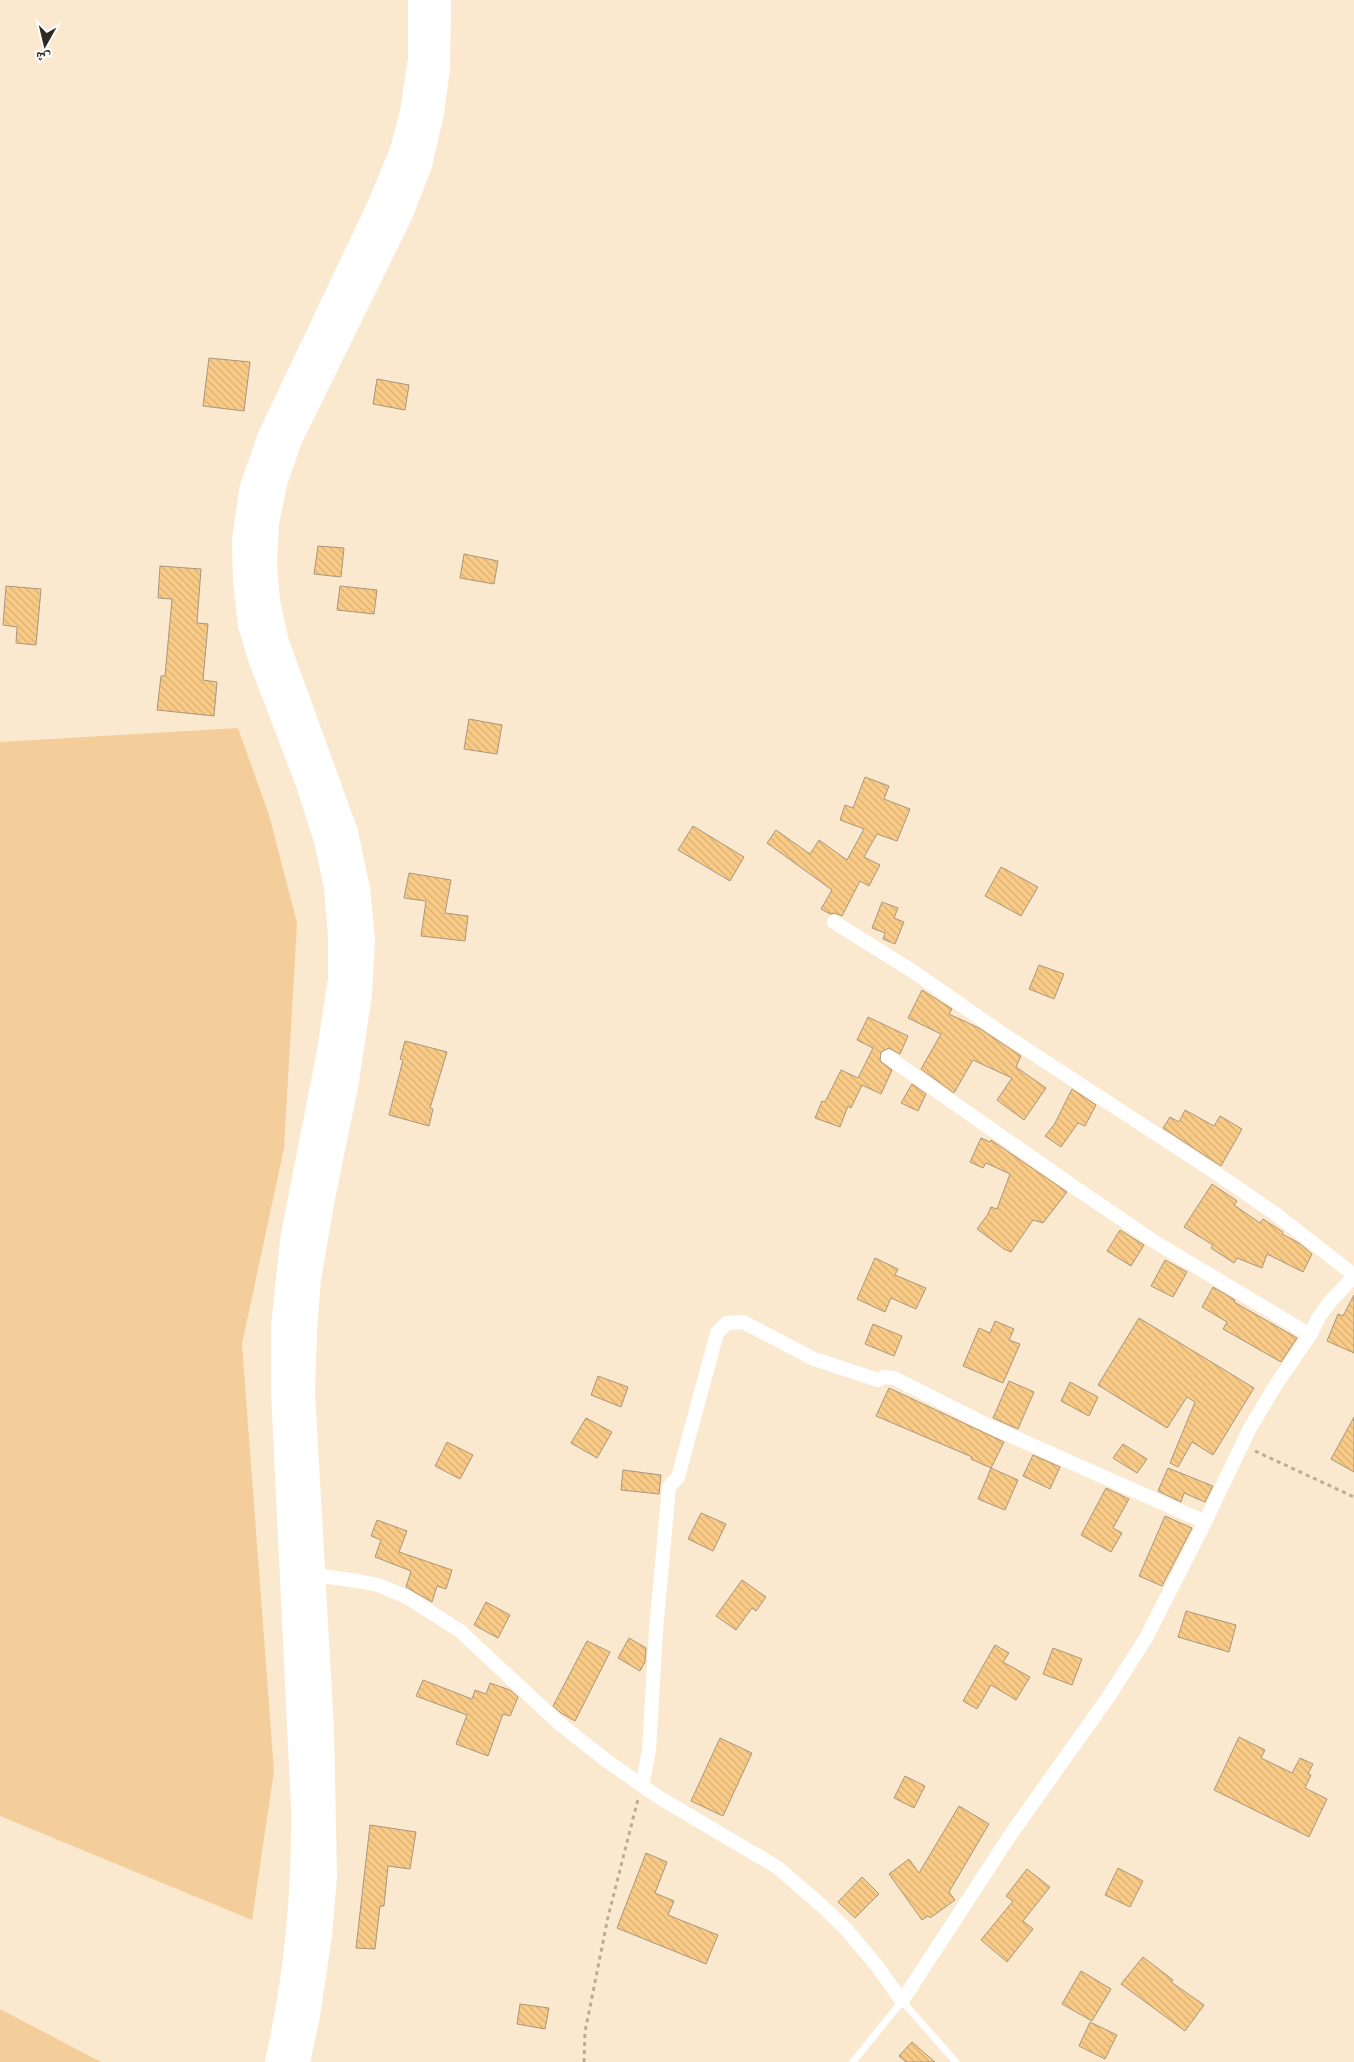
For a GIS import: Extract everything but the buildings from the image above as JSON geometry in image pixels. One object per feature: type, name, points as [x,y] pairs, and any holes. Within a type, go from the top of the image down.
[{"type":"highway","points":[[277,2062],[294,1975],[304,1860],[283,1392],[283,1327],[292,1240],[329,1051],[340,979],[340,938],[336,887],[326,841],[308,784],[260,658],[250,624],[244,581],[244,541],[251,490],[269,438],[379,206],[402,150],[412,112],[420,59],[420,0]]},
{"type":"highway","points":[[298,2062],[311,1998],[320,1935],[325,1877],[322,1738],[303,1393],[305,1331],[309,1279],[347,1080],[359,1004],[363,939],[358,889],[346,832],[276,642],[268,601],[265,565],[267,524],[276,480],[290,440],[401,214],[420,165],[432,114],[437,78],[439,0]]},
{"type":"street","points":[[314,1575],[358,1580],[378,1585],[407,1597],[460,1631],[560,1724],[642,1786],[777,1868],[845,1928],[877,1966],[902,2000],[1032,1803],[1115,1688],[1146,1638],[1242,1445],[1275,1386],[1310,1335],[1328,1303],[1354,1276],[1277,1216],[1219,1175],[1000,1032],[914,972],[834,922]]},
{"type":"street","points":[[888,1057],[1155,1242],[1310,1335]]},
{"type":"street","points":[[642,1786],[649,1750],[656,1630],[669,1488],[678,1477],[717,1332],[727,1322],[743,1322],[814,1359],[861,1376],[878,1380],[884,1377],[894,1378],[989,1426],[1205,1522]]},
{"type":"lane","points":[[853,2062],[902,2000],[956,2062]]},
{"type":"path","points":[[1242,1445],[1354,1497]]},
{"type":"path","points":[[584,2062],[585,2032],[608,1917],[642,1786]]},
{"type":"shaded area","points":[[238,728],[269,815],[297,923],[284,1148],[242,1344],[274,1771],[252,1920],[0,1816],[0,742]]},
{"type":"shaded area","points":[[0,2009],[101,2062],[0,2062]]}]
